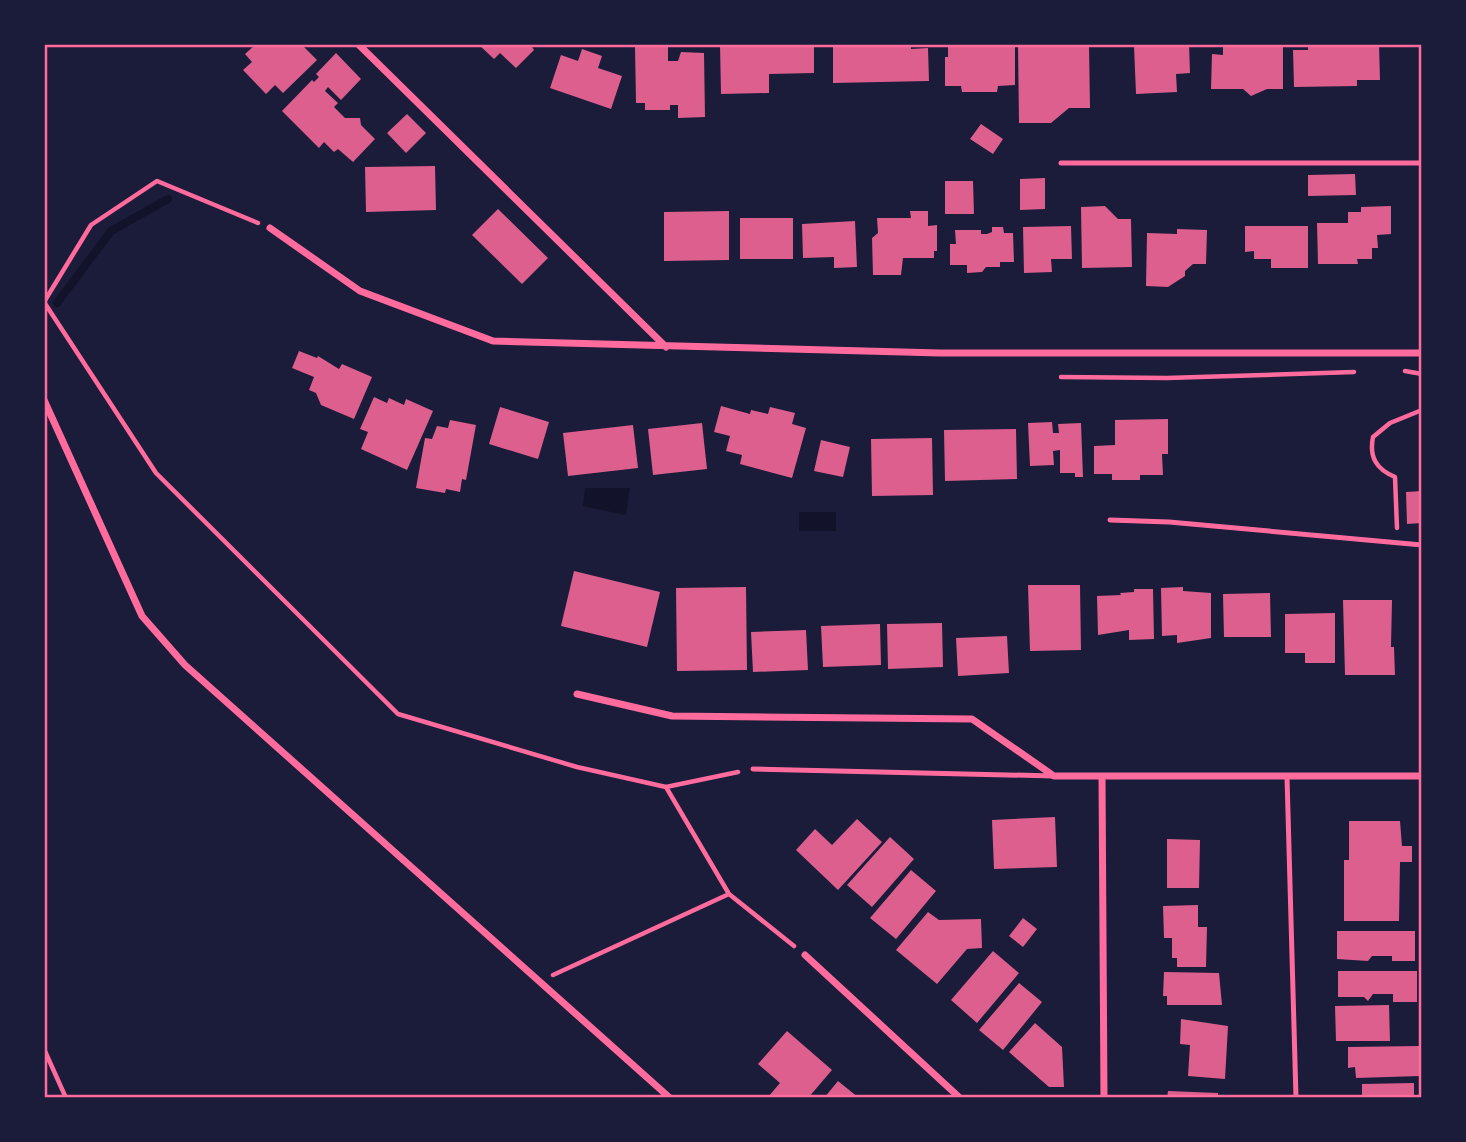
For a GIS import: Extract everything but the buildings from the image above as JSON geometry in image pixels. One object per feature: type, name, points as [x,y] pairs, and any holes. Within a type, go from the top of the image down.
[{"type":"street","points":[[358,44],[666,347]]},
{"type":"street","points":[[270,228],[360,291],[493,341],[666,347],[1079,354],[1422,353]]},
{"type":"street","points":[[44,400],[142,617],[185,665],[670,1098]]},
{"type":"street","points":[[577,694],[672,716],[972,719],[1055,776],[1422,776]]},
{"type":"street","points":[[1102,776],[1104,1098]]},
{"type":"street","points":[[805,955],[960,1098]]},
{"type":"lane","points":[[1061,163],[1422,163]]},
{"type":"lane","points":[[1110,520],[1169,522],[1422,545]]},
{"type":"lane","points":[[753,769],[1055,776]]},
{"type":"lane","points":[[1287,777],[1296,1098]]},
{"type":"path","points":[[270,228],[157,181],[91,225],[44,302],[156,473],[398,714],[577,767],[666,787],[753,769]]},
{"type":"path","points":[[1393,371],[1422,374]]},
{"type":"path","points":[[1061,377],[1167,378],[1358,372]]},
{"type":"path","points":[[1397,533],[1395,477],[1377,467],[1371,446],[1373,437],[1381,429],[1422,410]]},
{"type":"path","points":[[666,787],[729,894],[805,955]]},
{"type":"path","points":[[539,981],[729,894]]},
{"type":"path","points":[[44,1049],[66,1098]]},
{"type":"shaded area","points":[[585,488],[630,488],[626,515],[583,506]]},
{"type":"shaded area","points":[[799,512],[836,512],[836,531],[799,531]]},
{"type":"waterway","points":[[57,303],[111,231],[168,199]]}]
